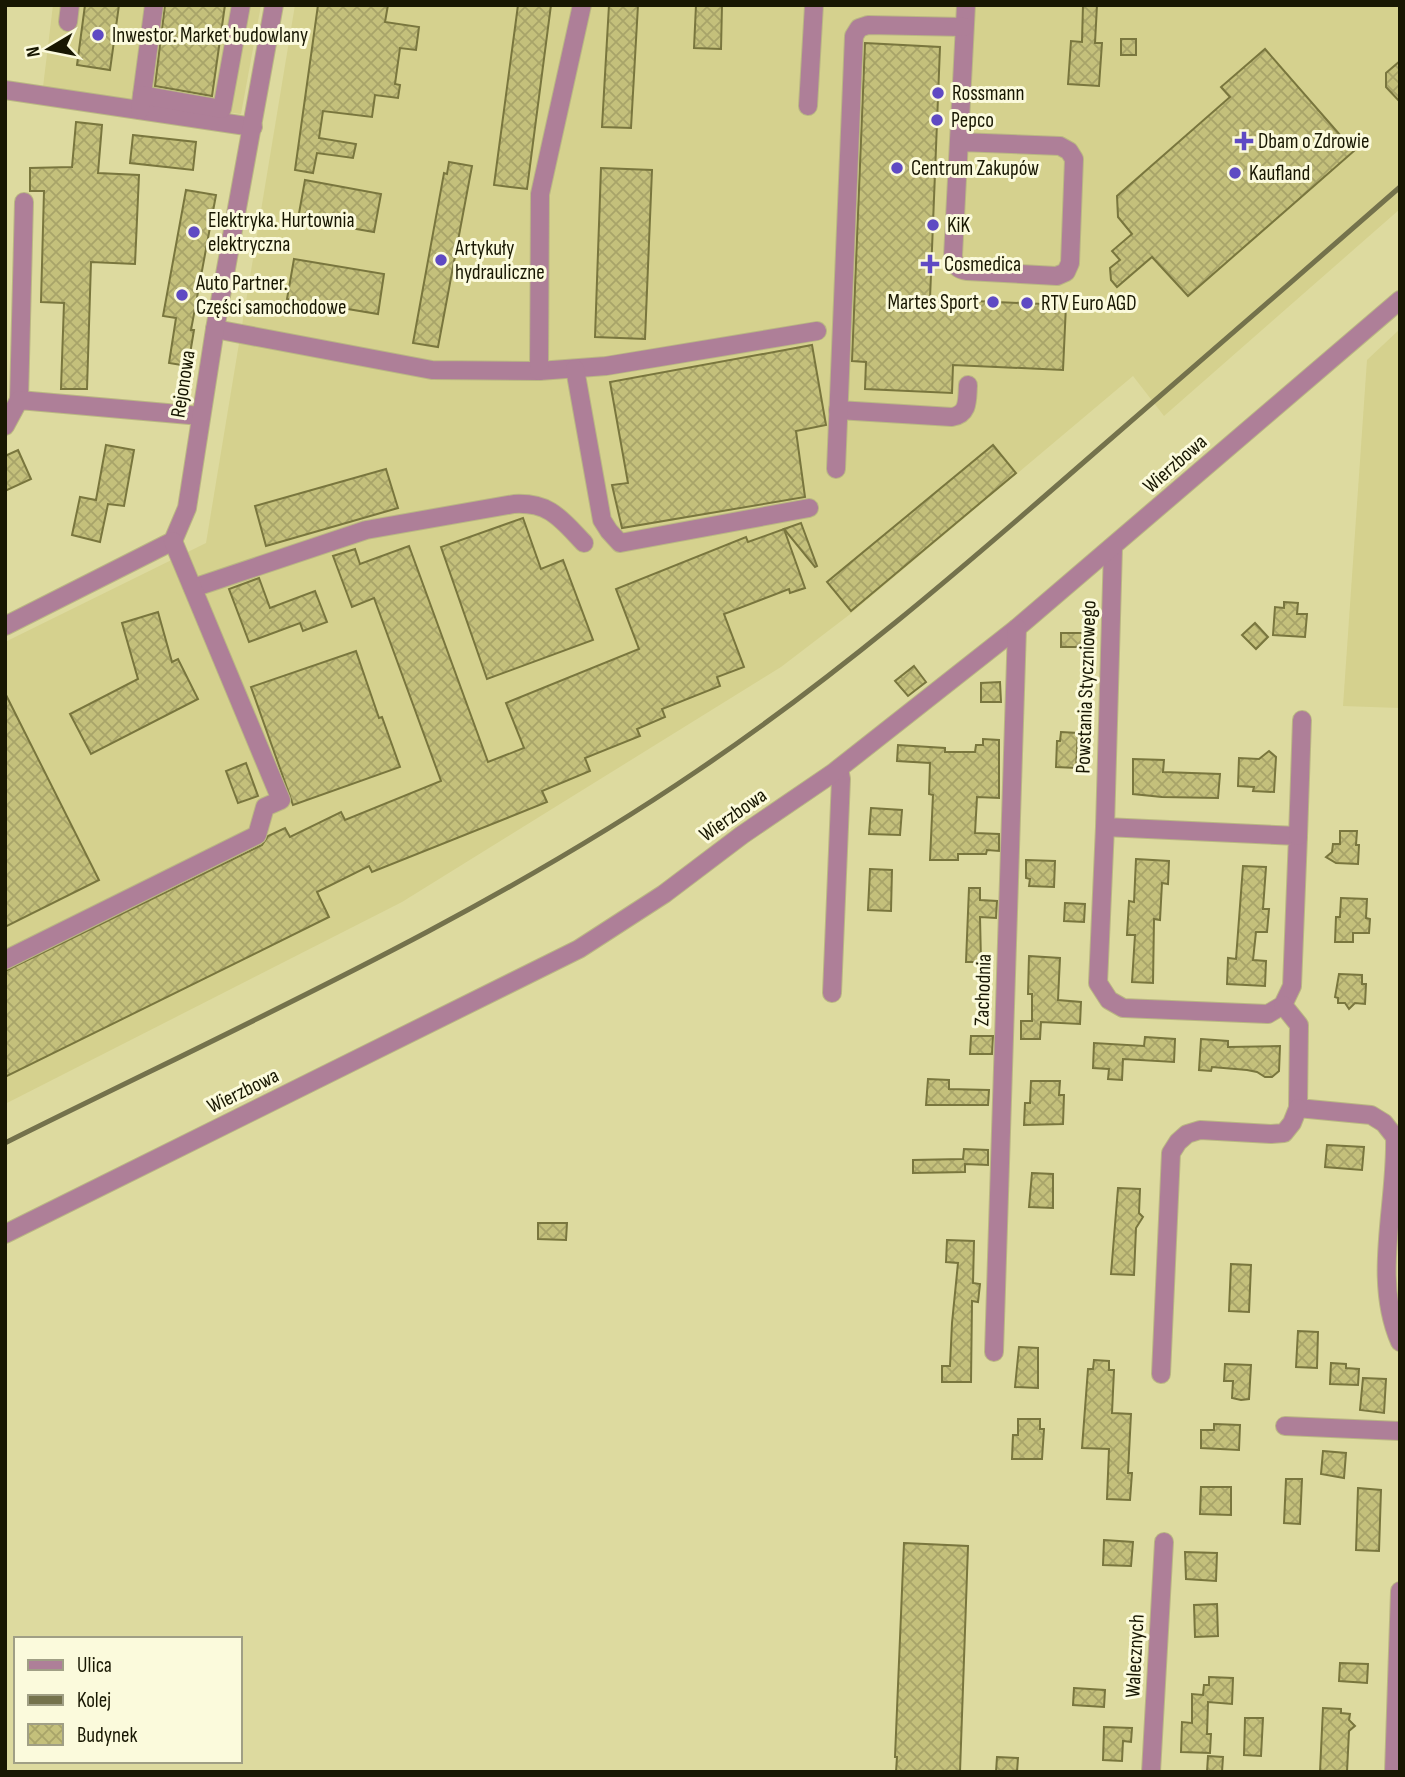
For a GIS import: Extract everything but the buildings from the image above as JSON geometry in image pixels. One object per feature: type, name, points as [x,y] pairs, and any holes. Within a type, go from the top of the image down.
[{"type":"street","points":[[141,103],[154,5]]},
{"type":"street","points":[[5,90],[222,109],[241,5]]},
{"type":"street","name":"Rejonowa","points":[[173,541],[187,508],[215,329],[274,5]]},
{"type":"street","points":[[539,371],[540,194],[582,5]]},
{"type":"street","points":[[808,106],[814,5]]},
{"type":"street","points":[[959,142],[1060,146],[1069,150],[1074,159],[1070,263],[1066,272],[1057,276],[967,271],[958,268],[953,256],[965,5]]},
{"type":"street","points":[[836,469],[854,36],[859,28],[868,25],[964,27]]},
{"type":"street","points":[[141,103],[253,127]]},
{"type":"street","points":[[5,426],[19,400],[24,202]]},
{"type":"street","name":"Wierzbowa","points":[[5,1234],[579,949],[664,894],[742,835],[839,769],[1017,628],[1400,300]]},
{"type":"street","points":[[215,329],[432,370],[539,371],[606,366],[817,331]]},
{"type":"street","points":[[575,369],[602,520],[620,543],[808,508]]},
{"type":"street","points":[[838,410],[952,417],[961,415],[966,410],[968,385]]},
{"type":"street","points":[[19,400],[201,416]]},
{"type":"street","points":[[193,588],[366,530],[514,503],[533,503],[557,514],[584,543]]},
{"type":"street","points":[[5,625],[173,541],[281,800],[265,807],[257,835],[5,960]]},
{"type":"street","name":"Powstania Styczniowego","points":[[1113,548],[1105,827],[1097,983],[1109,1000],[1123,1008],[1268,1014],[1283,1005]]},
{"type":"street","name":"Zachodnia","points":[[994,1352],[1017,628]]},
{"type":"street","points":[[1161,1374],[1171,1153],[1178,1142],[1200,1130],[1284,1133],[1298,1108],[1299,1025],[1283,1005],[1292,986],[1302,720]]},
{"type":"street","points":[[832,993],[841,779],[839,769]]},
{"type":"street","points":[[1105,827],[1298,836]]},
{"type":"street","points":[[1298,1108],[1371,1115],[1384,1123],[1395,1137],[1386,1287],[1391,1321],[1400,1342]]},
{"type":"street","points":[[1285,1426],[1400,1431]]},
{"type":"street","name":"Walecznych","points":[[1151,1772],[1164,1542]]},
{"type":"street","points":[[1394,1772],[1400,1591]]},
{"type":"shaded area","points":[[53,5],[261,5],[241,114],[43,87]]},
{"type":"shaded area","points":[[295,5],[1400,5],[1400,209],[1164,416],[1133,376],[849,615],[781,667],[402,902],[5,1104],[5,642],[206,543]]},
{"type":"shaded area","points":[[1400,329],[1400,708],[1343,706],[1367,360]]},
{"type":"railway","points":[[5,1143],[270,1013],[445,922],[531,875],[697,771],[798,699],[943,583],[1400,187]]},
{"type":"place","name":"Inwestor. Market budowlany","points":[[98,35]]},
{"type":"place","name":"Rossmann","points":[[938,93]]},
{"type":"place","name":"Pepco","points":[[937,120]]},
{"type":"place","name":"Dbam o Zdrowie","points":[[1244,141]]},
{"type":"place","name":"Centrum Zakupów","points":[[897,168]]},
{"type":"place","name":"Kaufland","points":[[1235,173]]},
{"type":"place","name":"KiK","points":[[933,225]]},
{"type":"place","name":"Elektryka. Hurtownia elektryczna","points":[[194,232]]},
{"type":"place","name":"Artykuły hydrauliczne","points":[[441,260]]},
{"type":"place","name":"Cosmedica","points":[[930,264]]},
{"type":"place","name":"Auto Partner. Części samochodowe","points":[[182,295]]},
{"type":"place","name":"Martes Sport","points":[[993,302]]},
{"type":"place","name":"RTV Euro AGD","points":[[1027,303]]}]
